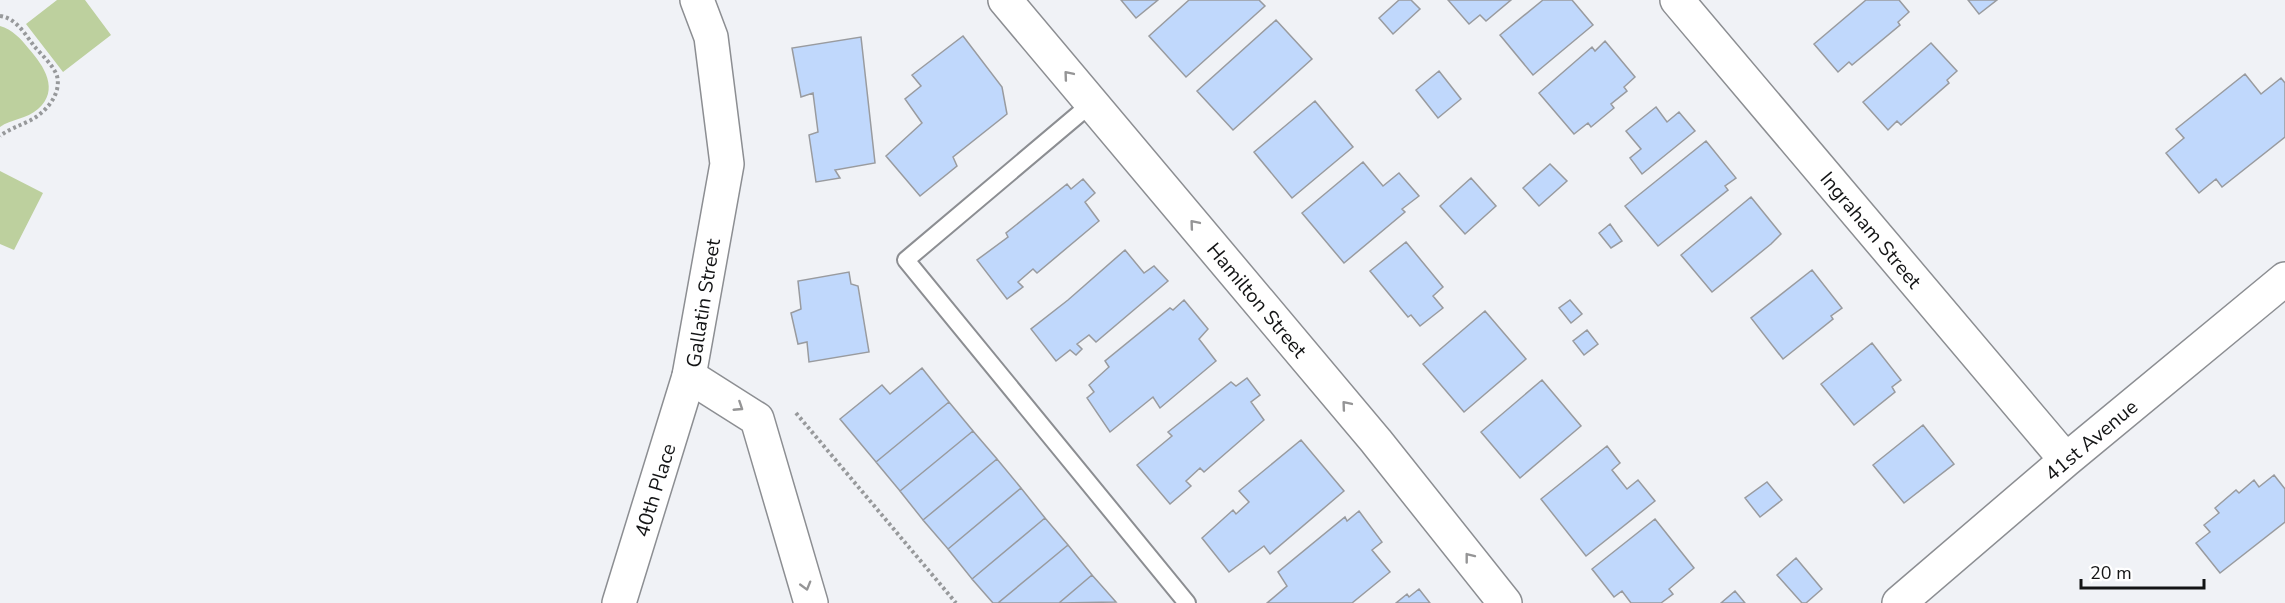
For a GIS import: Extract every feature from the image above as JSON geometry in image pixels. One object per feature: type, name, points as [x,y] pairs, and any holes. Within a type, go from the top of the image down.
[{"type":"street","name":"Gallatin Street","points":[[697,0],[711,37],[727,164],[689,376],[757,419],[811,603]]},
{"type":"street","name":"Hamilton Street","points":[[1005,0],[1376,441],[1505,603]]},
{"type":"street","name":"Ingraham Street","points":[[1677,0],[2066,460]]},
{"type":"street","name":"41st Avenue","points":[[1899,603],[2066,460],[2285,279]]},
{"type":"street","name":"40th Place","points":[[619,603],[689,376]]},
{"type":"lane","points":[[1092,103],[906,260],[1187,603]]},
{"type":"path","points":[[0,16],[5,16],[19,26],[57,75],[57,91],[48,106],[31,121],[10,129],[0,136]]},
{"type":"path","points":[[794,409],[956,603]]},
{"type":"green space","points":[[57,0],[85,0],[111,35],[63,72],[26,24]]},
{"type":"green space","points":[[0,26],[16,35],[35,56],[44,70],[49,86],[45,102],[38,109],[0,127]]},
{"type":"green space","points":[[0,171],[43,193],[14,250],[0,244]]},
{"type":"building","points":[[1121,0],[1158,0],[1136,18]]},
{"type":"building","points":[[1189,0],[1259,0],[1265,6],[1186,77],[1149,36]]},
{"type":"building","points":[[1399,0],[1411,0],[1420,9],[1393,34],[1379,18]]},
{"type":"building","points":[[1448,0],[1511,0],[1486,21],[1480,15],[1469,24]]},
{"type":"building","points":[[1543,0],[1572,0],[1593,25],[1533,75],[1500,35]]},
{"type":"building","points":[[1866,0],[1899,0],[1909,12],[1898,22],[1900,25],[1852,65],[1849,62],[1838,72],[1814,44]]},
{"type":"building","points":[[1968,0],[1997,0],[1979,14]]},
{"type":"building","points":[[1276,20],[1312,59],[1233,130],[1197,91]]},
{"type":"building","points":[[963,36],[1002,87],[1007,114],[953,157],[957,166],[920,196],[886,156],[922,123],[905,99],[921,86],[912,75]]},
{"type":"building","points":[[861,37],[875,163],[835,170],[840,178],[816,182],[809,135],[818,132],[813,93],[801,97],[792,48]]},
{"type":"building","points":[[1605,41],[1635,77],[1624,87],[1627,91],[1611,104],[1614,108],[1591,127],[1588,123],[1574,134],[1539,93],[1592,47],[1595,51]]},
{"type":"building","points":[[1931,43],[1957,71],[1947,80],[1949,83],[1901,125],[1897,121],[1888,130],[1863,102]]},
{"type":"building","points":[[1439,71],[1461,99],[1438,118],[1416,90]]},
{"type":"building","points":[[2245,74],[2261,94],[2281,78],[2285,83],[2285,137],[2222,187],[2216,179],[2199,193],[2166,153],[2184,138],[2176,129]]},
{"type":"building","points":[[1315,101],[1353,147],[1292,198],[1254,152]]},
{"type":"building","points":[[1656,107],[1667,122],[1679,112],[1695,131],[1642,174],[1630,158],[1641,149],[1626,131]]},
{"type":"building","points":[[1706,141],[1736,178],[1725,186],[1728,190],[1658,246],[1625,206]]},
{"type":"building","points":[[1363,162],[1383,186],[1399,173],[1419,196],[1402,209],[1405,212],[1344,263],[1302,213]]},
{"type":"building","points":[[1550,164],[1567,181],[1539,206],[1523,188]]},
{"type":"building","points":[[1471,178],[1496,206],[1465,234],[1440,206]]},
{"type":"building","points":[[1083,179],[1095,193],[1085,202],[1099,221],[1037,273],[1033,269],[1018,282],[1023,287],[1007,299],[977,260],[1008,237],[1006,233],[1067,184],[1071,189]]},
{"type":"building","points":[[1751,197],[1781,234],[1712,292],[1681,255]]},
{"type":"building","points":[[1610,224],[1622,241],[1611,248],[1599,233]]},
{"type":"building","points":[[1406,242],[1443,287],[1433,296],[1443,308],[1420,326],[1411,315],[1408,317],[1370,271]]},
{"type":"building","points":[[1125,250],[1144,273],[1154,266],[1168,281],[1096,342],[1089,335],[1077,344],[1082,349],[1076,355],[1070,350],[1056,361],[1031,329]]},
{"type":"building","points":[[1812,270],[1842,308],[1831,316],[1833,319],[1783,359],[1751,318]]},
{"type":"building","points":[[849,272],[851,284],[858,286],[869,352],[809,362],[807,342],[798,344],[791,313],[801,309],[798,281]]},
{"type":"building","points":[[1184,300],[1208,329],[1199,339],[1216,361],[1160,408],[1153,397],[1110,432],[1087,398],[1094,392],[1089,385],[1109,367],[1105,361],[1170,308],[1173,310]]},
{"type":"building","points":[[1570,300],[1582,314],[1571,323],[1559,308]]},
{"type":"building","points":[[1485,311],[1526,359],[1464,412],[1423,364]]},
{"type":"building","points":[[1587,330],[1598,344],[1584,355],[1573,341]]},
{"type":"building","points":[[1872,343],[1901,380],[1892,387],[1895,392],[1854,425],[1821,384]]},
{"type":"building","points":[[922,368],[949,402],[876,462],[840,419],[882,385],[890,394]]},
{"type":"building","points":[[1247,378],[1260,395],[1251,402],[1264,420],[1204,472],[1200,468],[1186,481],[1191,486],[1170,504],[1137,465],[1172,436],[1168,432],[1231,382],[1236,386]]},
{"type":"building","points":[[1542,380],[1581,426],[1520,478],[1481,432]]},
{"type":"building","points":[[949,402],[973,431],[900,491],[876,462]]},
{"type":"building","points":[[1923,425],[1954,464],[1904,503],[1873,465]]},
{"type":"building","points":[[973,431],[997,459],[923,520],[900,491]]},
{"type":"building","points":[[1301,440],[1344,491],[1270,554],[1264,546],[1229,572],[1202,538],[1233,510],[1236,514],[1249,502],[1239,491]]},
{"type":"building","points":[[1607,446],[1620,463],[1612,470],[1627,489],[1638,480],[1655,501],[1586,556],[1541,499]]},
{"type":"building","points":[[997,459],[1021,488],[948,549],[923,520]]},
{"type":"building","points":[[2274,475],[2285,489],[2285,522],[2220,573],[2196,543],[2210,532],[2204,525],[2219,513],[2215,508],[2236,490],[2239,493],[2254,480],[2259,487]]},
{"type":"building","points":[[1767,482],[1782,500],[1760,517],[1745,498]]},
{"type":"building","points":[[1021,488],[1045,518],[972,579],[948,549]]},
{"type":"building","points":[[1359,511],[1382,542],[1372,550],[1390,572],[1352,603],[1267,603],[1287,586],[1278,572],[1345,517],[1347,521]]},
{"type":"building","points":[[1045,518],[1068,545],[998,603],[993,603],[972,579]]},
{"type":"building","points":[[1655,519],[1694,568],[1669,589],[1673,594],[1661,603],[1631,603],[1622,591],[1614,597],[1592,569]]},
{"type":"building","points":[[1068,545],[1092,575],[1059,603],[998,603]]},
{"type":"building","points":[[1796,558],[1822,589],[1806,603],[1802,603],[1777,575]]},
{"type":"building","points":[[1092,575],[1116,602],[1059,603]]},
{"type":"building","points":[[1419,589],[1430,603],[1396,603],[1407,594],[1409,597]]},
{"type":"building","points":[[1735,591],[1745,603],[1721,603]]}]
